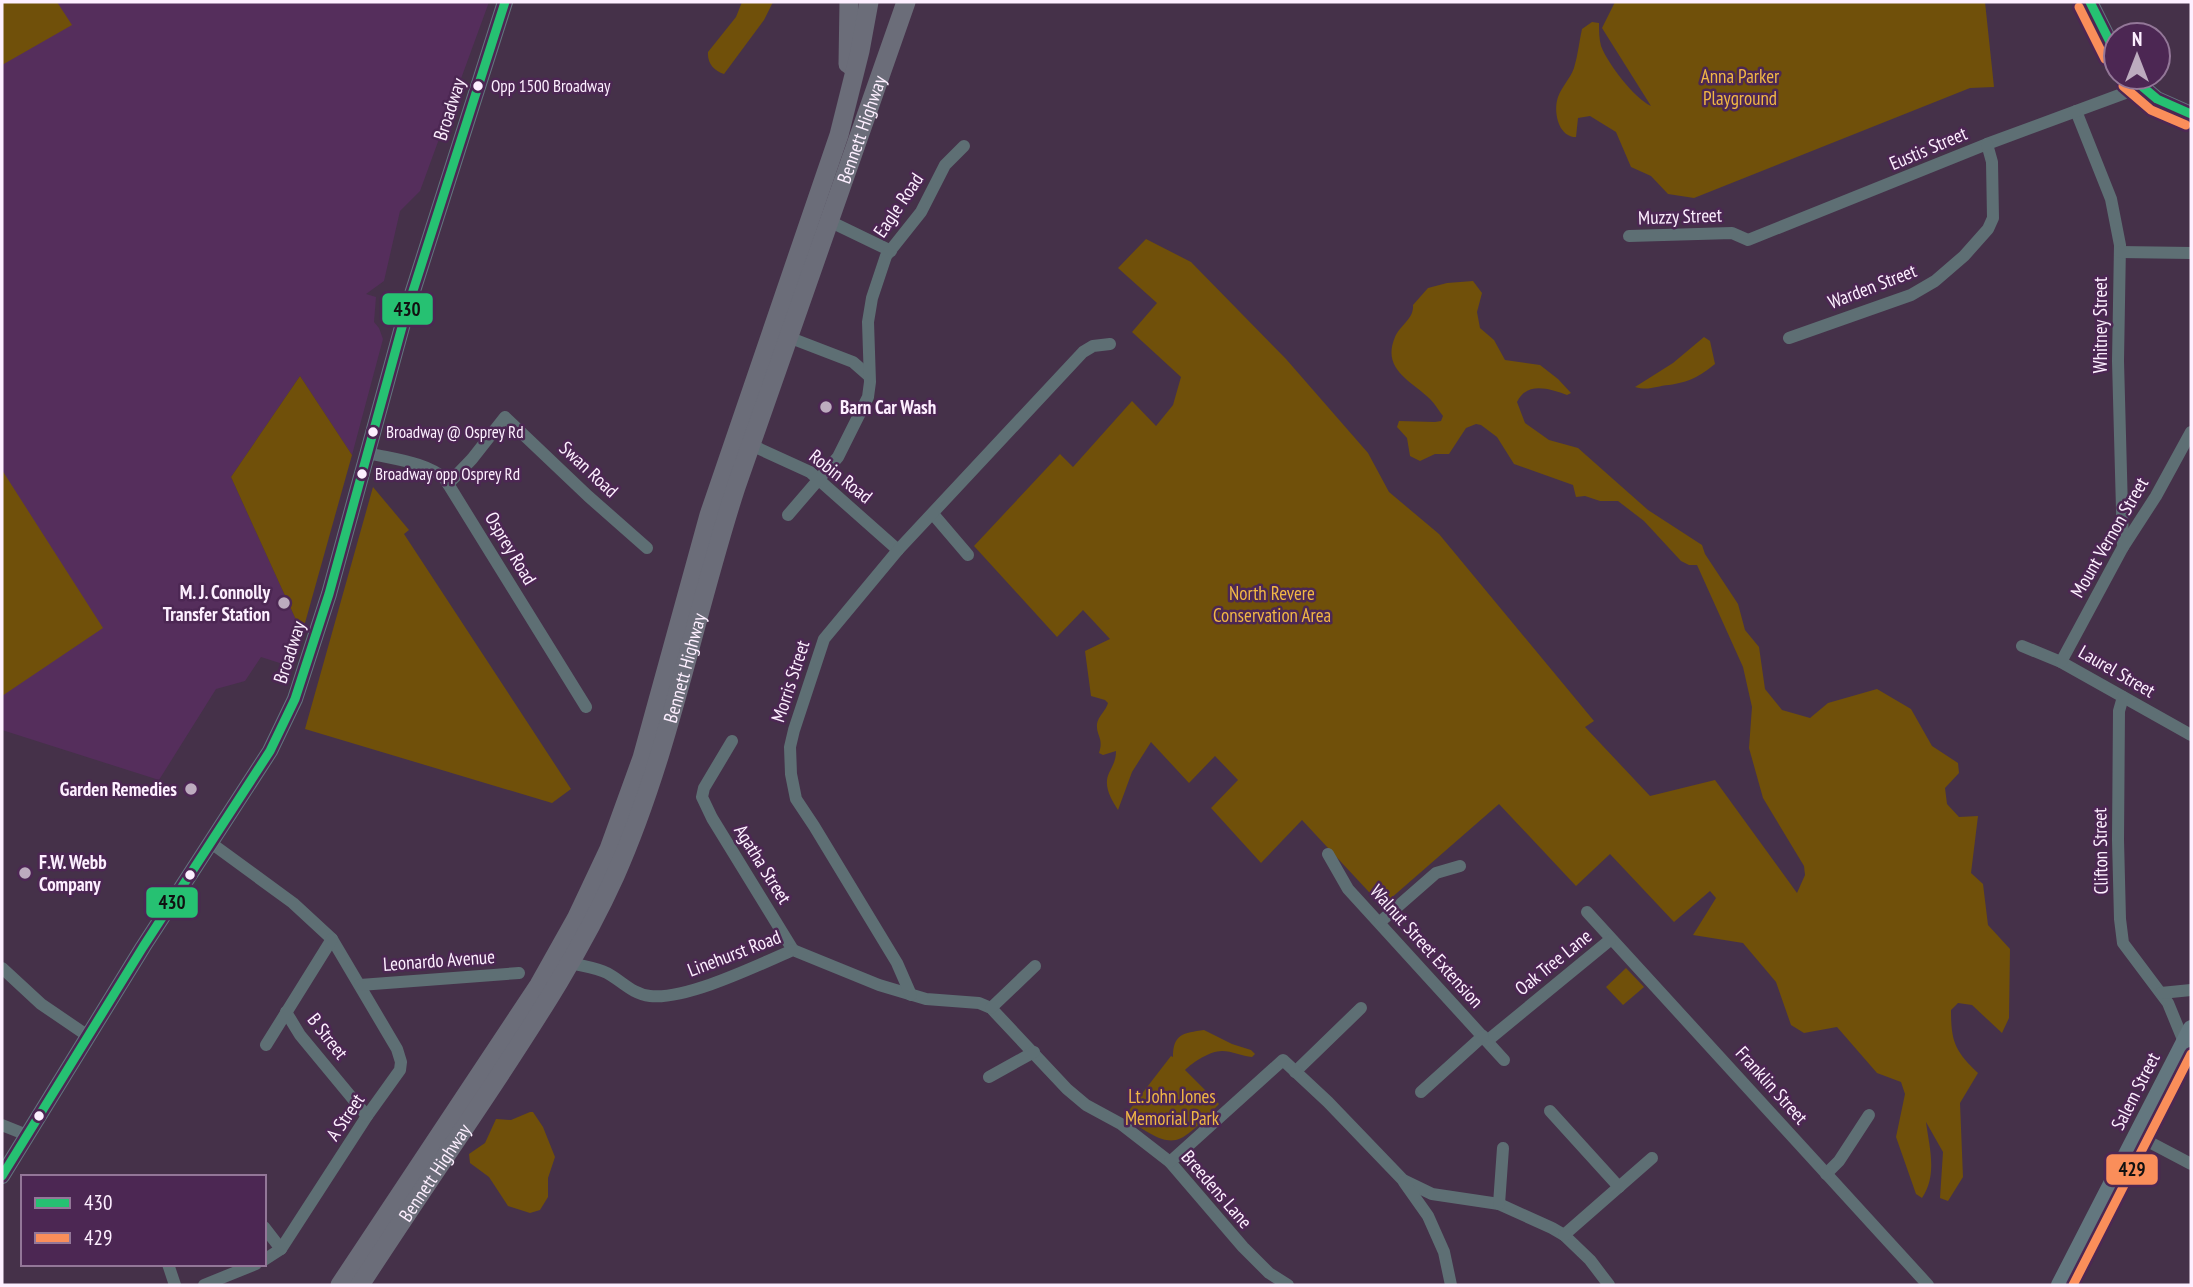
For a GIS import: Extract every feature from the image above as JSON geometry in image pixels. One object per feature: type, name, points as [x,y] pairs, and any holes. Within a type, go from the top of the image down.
[{"type":"highway","points":[[847,109],[849,2]]},
{"type":"highway","name":"Bennett Highway","points":[[340,1285],[539,985],[576,919],[609,849],[642,758],[709,515],[823,187],[847,109],[869,2]]},
{"type":"highway","name":"Bennett Highway","points":[[360,1285],[570,963],[608,892],[641,812],[662,747],[713,560],[751,445],[906,2]]},
{"type":"main road","name":"Broadway","points":[[2,1176],[270,751],[295,699],[321,620],[405,317],[505,2]]},
{"type":"main road","points":[[2090,2],[2102,26]]},
{"type":"main road","points":[[2148,91],[2157,99],[2191,114]]},
{"type":"main road","name":"Salem Street","points":[[2059,1285],[2187,1035]]},
{"type":"street","name":"Eustis Street","points":[[1732,233],[1748,240],[2127,91]]},
{"type":"street","name":"Whitney Street","points":[[2076,111],[2111,200],[2120,252],[2118,361],[2123,547]]},
{"type":"street","name":"Warden Street","points":[[1790,338],[1911,295],[1935,281],[1964,256],[1988,229],[1993,218],[1992,162],[1987,144]]},
{"type":"street","name":"Eagle Road","points":[[788,515],[844,449],[868,397],[868,322],[872,298],[886,256],[921,212],[941,162],[964,146]]},
{"type":"street","points":[[829,221],[891,251]]},
{"type":"street","name":"Muzzy Street","points":[[1629,236],[1732,233]]},
{"type":"street","points":[[2120,252],[2191,253]]},
{"type":"street","points":[[788,337],[853,362],[869,376]]},
{"type":"street","name":"Morris Street","points":[[911,995],[897,963],[796,799],[791,774],[792,737],[822,642],[898,550],[1083,352],[1093,346],[1110,344]]},
{"type":"street","name":"Swan Road","points":[[448,484],[505,417],[647,548]]},
{"type":"street","name":"Mount Vernon Street","points":[[2062,662],[2123,547],[2156,496],[2191,432]]},
{"type":"street","name":"Robin Road","points":[[751,445],[797,465],[820,480],[898,550]]},
{"type":"street","name":"Osprey Road","points":[[368,453],[433,471],[448,484],[586,707]]},
{"type":"street","points":[[933,514],[968,555]]},
{"type":"street","name":"Laurel Street","points":[[2022,646],[2062,662],[2123,697],[2190,730]]},
{"type":"street","name":"Clifton Street","points":[[2123,697],[2119,711],[2120,919],[2123,943],[2168,1003],[2187,1035]]},
{"type":"street","name":"Agatha Street","points":[[732,741],[704,788],[702,797],[712,818],[793,950]]},
{"type":"street","name":"Leonardo Avenue","points":[[211,843],[293,902],[332,939],[360,985],[519,973]]},
{"type":"street","name":"Walnut Street Extension","points":[[1328,854],[1348,889],[1504,1060]]},
{"type":"street","points":[[1380,922],[1436,873],[1460,866]]},
{"type":"street","name":"Franklin Street","points":[[1587,912],[1928,1285]]},
{"type":"street","name":"B Street","points":[[266,1045],[332,939]]},
{"type":"street","name":"Oak Tree Lane","points":[[1421,1092],[1611,940]]},
{"type":"street","name":"Linehurst Road","points":[[570,963],[606,973],[629,989],[650,996],[687,992],[793,950],[911,995]]},
{"type":"street","points":[[911,995],[926,999],[979,1003],[991,1008],[1035,966]]},
{"type":"street","points":[[2,968],[41,1004],[88,1036]]},
{"type":"street","name":"A Street","points":[[266,1259],[281,1249],[400,1070],[401,1062],[397,1049],[360,985]]},
{"type":"street","points":[[2161,993],[2191,990]]},
{"type":"street","name":"Breedens Lane","points":[[991,1008],[1067,1089],[1086,1105],[1121,1124],[1170,1162],[1243,1247],[1269,1273],[1288,1285]]},
{"type":"street","points":[[1295,1072],[1361,1008]]},
{"type":"street","name":"B Street","points":[[286,1012],[300,1035],[367,1116]]},
{"type":"street","points":[[989,1077],[1034,1052]]},
{"type":"street","points":[[1170,1162],[1283,1060],[1328,1102],[1403,1181],[1428,1216],[1444,1252],[1451,1285]]},
{"type":"street","points":[[1550,1111],[1619,1187]]},
{"type":"street","points":[[1826,1174],[1839,1161],[1868,1115]]},
{"type":"street","points":[[2,1125],[27,1135]]},
{"type":"street","points":[[2136,1136],[2191,1164]]},
{"type":"street","points":[[1499,1204],[1503,1148]]},
{"type":"street","points":[[1564,1235],[1652,1158]]},
{"type":"street","points":[[1403,1181],[1432,1194],[1499,1204],[1564,1235],[1590,1260],[1609,1285]]},
{"type":"street","points":[[266,1230],[281,1249]]},
{"type":"street","points":[[169,1266],[175,1285]]},
{"type":"street","points":[[204,1285],[251,1266]]},
{"type":"shaded area","points":[[2,2],[489,2],[420,191],[400,211],[384,281],[366,294],[376,297],[374,322],[383,339],[352,455],[300,376],[231,477],[297,622],[305,623],[292,667],[261,657],[245,681],[216,689],[159,780],[2,730]]},
{"type":"green space","points":[[2,2],[57,2],[72,25],[2,65]]},
{"type":"green space","points":[[742,2],[773,2],[764,20],[724,74],[712,66],[708,52],[736,17]]},
{"type":"green space","name":"Anna Parker Playground","points":[[1615,2],[1985,2],[1994,87],[1970,88],[1694,198],[1668,194],[1651,176],[1631,167],[1616,132],[1590,116],[1578,118],[1576,137],[1570,136],[1558,122],[1558,97],[1574,68],[1582,29],[1592,22],[1599,23],[1601,46],[1615,71],[1637,96],[1651,106],[1602,28]]},
{"type":"green space","name":"North Revere Conservation Area","points":[[1146,239],[1191,262],[1286,359],[1368,453],[1389,492],[1439,534],[1594,721],[1585,727],[1650,796],[1715,780],[1797,893],[1805,875],[1804,866],[1763,798],[1749,748],[1752,707],[1743,667],[1697,565],[1681,561],[1644,521],[1618,501],[1576,497],[1573,485],[1514,464],[1497,437],[1481,425],[1466,428],[1449,454],[1435,454],[1420,461],[1410,456],[1407,438],[1397,427],[1399,421],[1435,422],[1441,421],[1443,416],[1430,399],[1400,374],[1392,358],[1392,348],[1397,333],[1413,310],[1413,305],[1428,288],[1473,281],[1482,293],[1477,312],[1480,328],[1494,340],[1505,360],[1540,365],[1571,393],[1567,395],[1539,388],[1527,391],[1517,402],[1525,423],[1549,440],[1578,448],[1648,510],[1702,545],[1705,554],[1738,604],[1745,630],[1759,647],[1765,689],[1782,710],[1810,718],[1828,703],[1877,689],[1911,709],[1932,746],[1958,763],[1959,773],[1945,788],[1947,804],[1959,817],[1978,816],[1971,873],[1983,884],[1988,925],[2010,949],[2009,1018],[2002,1033],[1972,1005],[1958,1003],[1951,1010],[1953,1038],[1959,1052],[1978,1073],[1960,1103],[1963,1177],[1948,1201],[1940,1198],[1943,1152],[1926,1122],[1931,1160],[1930,1180],[1922,1198],[1916,1194],[1896,1137],[1905,1094],[1901,1082],[1877,1073],[1837,1027],[1804,1033],[1791,1025],[1776,982],[1743,943],[1693,935],[1716,898],[1710,891],[1674,922],[1610,854],[1576,886],[1499,804],[1382,906],[1302,820],[1261,863],[1211,808],[1238,780],[1215,756],[1189,783],[1151,742],[1132,772],[1118,810],[1107,788],[1107,778],[1116,751],[1103,755],[1099,753],[1101,744],[1097,724],[1108,703],[1091,696],[1085,651],[1110,639],[1083,610],[1057,637],[974,546],[1060,454],[1073,467],[1132,401],[1156,426],[1173,405],[1181,377],[1132,332],[1157,303],[1118,268]]},
{"type":"green space","points":[[1704,337],[1710,341],[1715,364],[1709,369],[1682,382],[1648,388],[1635,387],[1673,363]]},
{"type":"green space","points":[[300,376],[352,455],[305,623],[297,622],[231,477]]},
{"type":"green space","points":[[2,470],[103,628],[2,696]]},
{"type":"green space","points":[[373,487],[409,530],[404,534],[571,789],[552,803],[305,729]]},
{"type":"green space","points":[[1626,968],[1644,987],[1623,1005],[1606,987]]},
{"type":"green space","name":"Lt. John Jones Memorial Park","points":[[1204,1030],[1255,1054],[1252,1057],[1217,1051],[1185,1070],[1219,1104],[1193,1130],[1175,1140],[1155,1136],[1124,1117],[1171,1056],[1173,1057],[1177,1039],[1185,1034]]},
{"type":"green space","points":[[533,1112],[543,1127],[555,1157],[548,1178],[548,1197],[540,1210],[530,1213],[508,1206],[489,1177],[470,1163],[469,1154],[485,1143],[496,1119],[511,1120]]},
{"type":"transit line","name":"430","points":[[2,1176],[143,947],[270,751],[295,699],[329,594],[405,316],[505,2]]},
{"type":"transit line","name":"430","points":[[2090,2],[2102,26]]},
{"type":"transit line","name":"429","points":[[2079,7],[2102,53]]},
{"type":"transit line","name":"429","points":[[2129,91],[2151,110],[2186,125]]},
{"type":"transit line","name":"430","points":[[2148,91],[2157,99],[2191,114]]},
{"type":"transit line","name":"429","points":[[2073,1285],[2191,1054]]},
{"type":"place","name":"Opp 1500 Broadway","points":[[478,86]]},
{"type":"place","name":"Barn Car Wash","points":[[826,407]]},
{"type":"place","name":"Broadway @ Osprey Rd","points":[[373,432]]},
{"type":"place","name":"Broadway opp Osprey Rd","points":[[362,474]]},
{"type":"place","name":"M. J. Connolly Transfer Station","points":[[284,603]]},
{"type":"place","name":"Garden Remedies","points":[[191,789]]},
{"type":"place","name":"F.W. Webb Company","points":[[25,873]]}]
